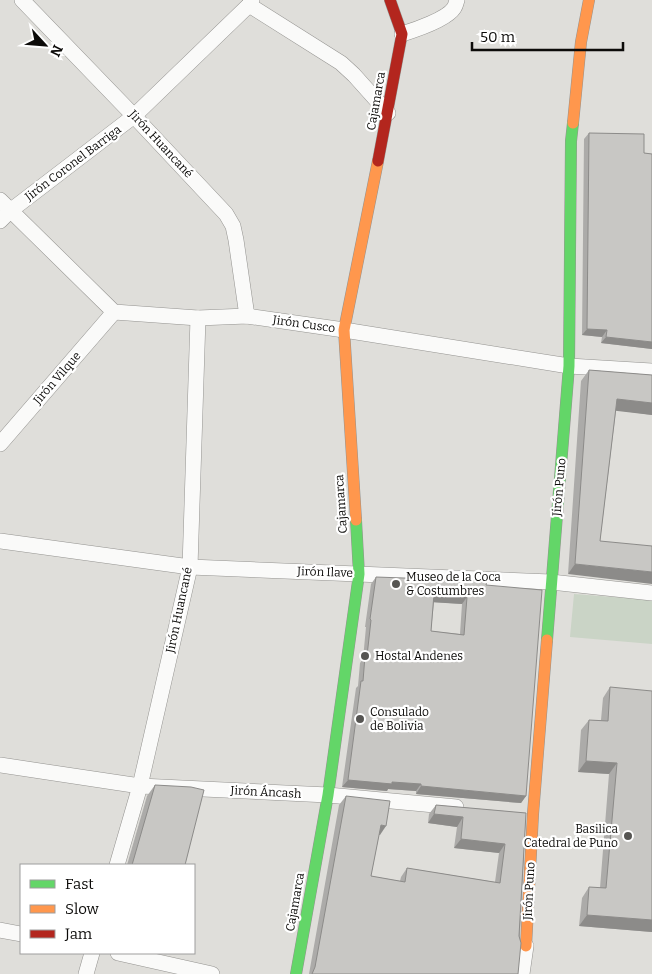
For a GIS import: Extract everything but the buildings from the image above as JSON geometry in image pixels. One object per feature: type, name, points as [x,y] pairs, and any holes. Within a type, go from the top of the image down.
[{"type":"street","name":"Jirón Huancané","points":[[22,0],[226,214],[233,226],[247,316]]},
{"type":"street","points":[[390,0],[402,34],[445,16],[454,8],[457,0]]},
{"type":"street","name":"Jirón Puno","points":[[522,974],[526,946],[528,814],[551,582],[569,366],[571,141],[581,42],[588,0]]},
{"type":"street","name":"Jirón Coronel Barriga","points":[[4,211],[134,116],[250,2]]},
{"type":"street","points":[[250,2],[341,63],[388,113]]},
{"type":"street","name":"Cajamarca","points":[[296,974],[328,795],[360,574],[344,330],[402,34]]},
{"type":"street","points":[[4,211],[114,312]]},
{"type":"street","name":"Jirón Cusco","points":[[114,312],[198,318],[247,316],[569,366],[652,371]]},
{"type":"street","name":"Jirón Vilque","points":[[0,444],[114,312]]},
{"type":"street","name":"Jirón Huancané","points":[[117,864],[140,786],[190,567],[198,318]]},
{"type":"street","name":"Jirón Ilave","points":[[0,541],[190,567],[551,582],[652,593]]},
{"type":"street","name":"Jirón Áncash","points":[[0,766],[140,786],[328,795],[474,809]]},
{"type":"street","points":[[0,930],[20,934]]},
{"type":"street","points":[[86,974],[92,954]]},
{"type":"street","points":[[122,954],[212,974]]},
{"type":"green space","points":[[574,594],[652,600],[652,644],[570,637]]},
{"type":"traffic: fast","points":[[547,640],[569,366],[571,141],[573,123]]},
{"type":"traffic: fast","points":[[296,974],[328,795],[359,574],[356,520]]},
{"type":"traffic: slow","points":[[573,123],[581,42],[589,0]]},
{"type":"traffic: slow","points":[[356,520],[344,330],[378,161]]},
{"type":"traffic: slow","points":[[526,946],[533,814],[547,640]]},
{"type":"traffic: jam","points":[[378,161],[402,34],[390,0]]},
{"type":"place","name":"Museo de la Coca & Costumbres","points":[[396,584]]},
{"type":"place","name":"Hostal Andenes","points":[[365,656]]},
{"type":"place","name":"Consulado de Bolivia","points":[[360,719]]},
{"type":"place","name":"Basilica Catedral de Puno","points":[[628,836]]}]
